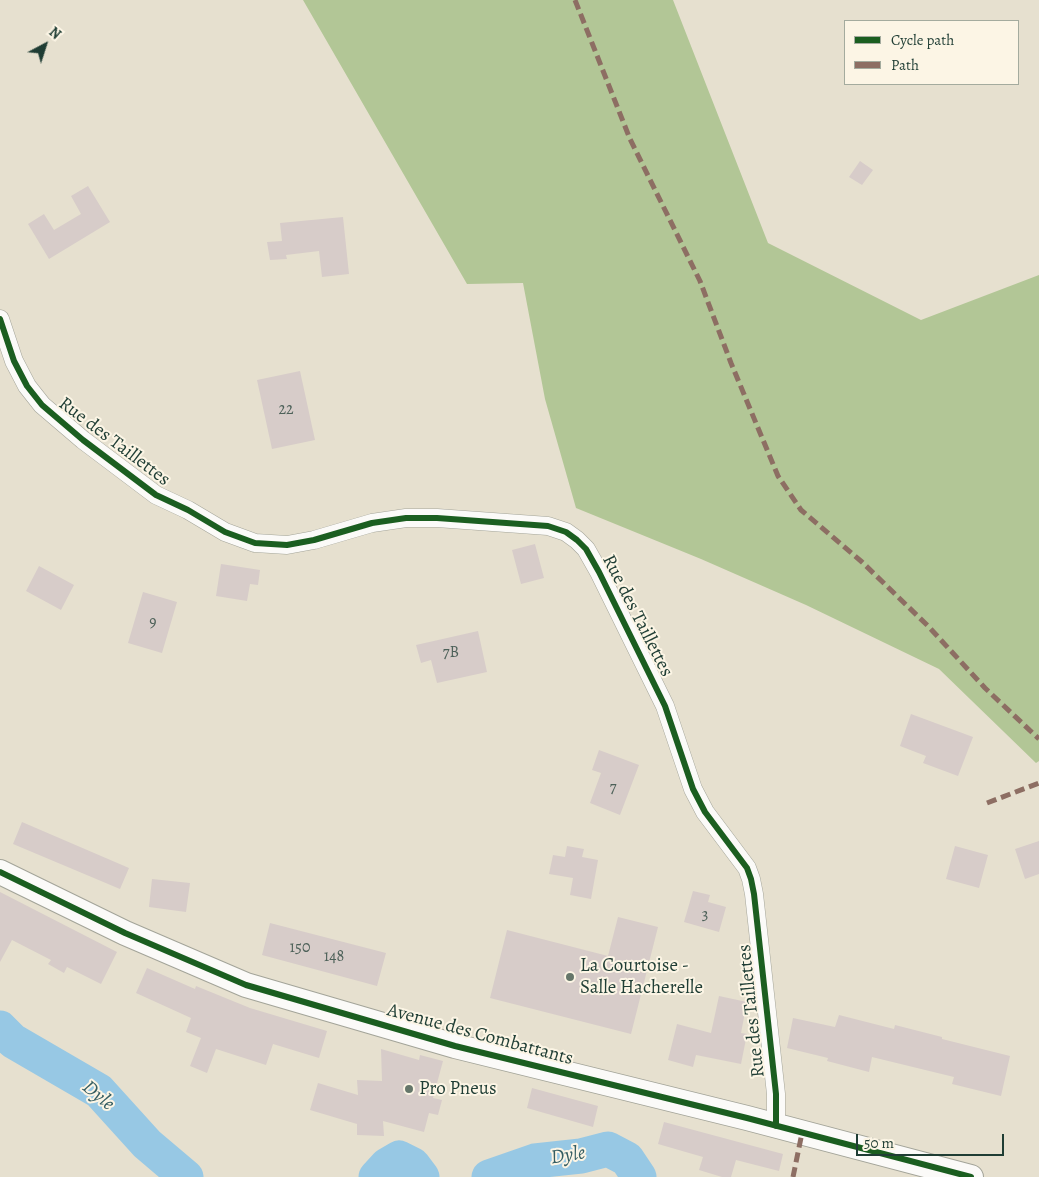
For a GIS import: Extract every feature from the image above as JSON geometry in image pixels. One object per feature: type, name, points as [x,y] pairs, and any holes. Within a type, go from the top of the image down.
[{"type":"main road","name":"Avenue des Combattants","points":[[0,872],[125,933],[246,985],[455,1046],[971,1177]]},
{"type":"street","name":"Rue des Taillettes","points":[[0,319],[14,361],[27,386],[42,406],[83,440],[156,495],[188,510],[225,532],[255,543],[287,545],[314,540],[372,523],[406,518],[437,518],[548,526],[566,532],[586,549],[665,706],[693,789],[705,812],[746,868],[751,879],[776,1094],[776,1126]]},
{"type":"green space","points":[[303,0],[673,0],[768,243],[921,320],[1039,275],[1039,761],[1036,763],[939,669],[806,605],[701,559],[576,508],[545,399],[523,283],[467,284]]},
{"type":"building","points":[[860,161],[873,170],[862,185],[849,177]]},
{"type":"building","points":[[88,186],[110,222],[49,259],[28,224],[44,214],[54,230],[81,214],[71,196]]},
{"type":"building","points":[[343,217],[349,274],[322,277],[319,251],[286,255],[287,259],[270,260],[267,242],[282,241],[280,223]]},
{"type":"building","points":[[300,371],[315,440],[272,449],[257,380]]},
{"type":"building","points":[[535,544],[544,578],[521,584],[512,550]]},
{"type":"building","points":[[221,564],[260,570],[258,585],[250,584],[247,601],[216,596]]},
{"type":"building","points":[[39,566],[74,585],[61,610],[26,591]]},
{"type":"building","points":[[143,592],[177,602],[162,653],[128,643]]},
{"type":"building","points":[[478,631],[487,672],[437,683],[431,660],[421,663],[416,645]]},
{"type":"building","points":[[911,714],[973,737],[958,776],[923,763],[926,756],[900,746]]},
{"type":"building","points":[[599,750],[639,765],[620,815],[590,803],[601,773],[592,770]]},
{"type":"building","points":[[22,822],[129,868],[120,889],[13,844]]},
{"type":"building","points":[[1039,841],[1039,874],[1025,879],[1015,849]]},
{"type":"building","points":[[567,846],[584,849],[582,857],[598,860],[591,899],[570,895],[573,878],[549,874],[553,855],[565,857]]},
{"type":"building","points":[[955,846],[988,855],[979,888],[946,879]]},
{"type":"building","points":[[152,879],[190,883],[186,912],[149,907]]},
{"type":"building","points":[[693,891],[710,895],[708,902],[726,907],[719,932],[684,922]]},
{"type":"building","points":[[0,892],[117,952],[101,984],[67,967],[64,973],[48,964],[51,960],[12,940],[0,962]]},
{"type":"building","name":"La Courtoise - Salle Hacherelle","points":[[618,917],[658,927],[631,1034],[490,998],[507,930],[608,956]]},
{"type":"building","points":[[270,923],[386,953],[377,986],[262,955]]},
{"type":"building","points":[[147,968],[195,989],[196,986],[250,1008],[327,1031],[319,1058],[273,1044],[266,1065],[216,1049],[207,1073],[190,1066],[201,1038],[186,1032],[191,1018],[136,993]]},
{"type":"building","points":[[719,996],[747,1002],[741,1033],[747,1034],[741,1064],[696,1055],[693,1067],[668,1060],[677,1024],[711,1033]]},
{"type":"building","points":[[839,1015],[894,1029],[895,1025],[1010,1056],[1001,1096],[952,1084],[954,1077],[872,1057],[869,1072],[827,1061],[828,1058],[787,1048],[793,1018],[835,1027]]},
{"type":"building","points":[[381,1049],[419,1060],[420,1055],[443,1061],[433,1098],[442,1100],[438,1115],[429,1113],[424,1132],[383,1121],[384,1136],[357,1135],[357,1124],[310,1110],[318,1083],[358,1095],[357,1080],[382,1081]]},
{"type":"building","points":[[532,1088],[598,1106],[593,1127],[527,1108]]},
{"type":"building","points":[[664,1122],[783,1154],[779,1171],[736,1160],[731,1177],[722,1177],[699,1170],[703,1157],[658,1144]]},
{"type":"waterway","name":"Dyle","points":[[0,1028],[13,1041],[99,1091],[147,1144],[186,1177]]},
{"type":"waterway","name":"Dyle","points":[[489,1177],[535,1161],[581,1156],[608,1149],[627,1159],[639,1177]]},
{"type":"waterway","name":"Dyle","points":[[376,1177],[387,1165],[399,1158],[413,1165],[422,1177]]},
{"type":"marked path","points":[[575,0],[630,139],[700,281],[731,363],[778,476],[801,510],[862,562],[928,626],[985,688],[1039,739]]},
{"type":"marked path","points":[[987,803],[1039,783]]},
{"type":"marked path","points":[[793,1177],[802,1133]]},
{"type":"cycle path","points":[[0,319],[14,361],[27,386],[42,405],[83,440],[156,495],[188,510],[225,532],[255,543],[287,545],[314,540],[372,523],[406,518],[437,518],[548,526],[566,532],[586,549],[665,706],[693,789],[705,812],[747,868],[751,879],[776,1094],[776,1126]]},
{"type":"cycle path","points":[[0,872],[125,933],[246,985],[455,1046],[747,1118],[971,1177]]},
{"type":"place","name":"La Courtoise - Salle Hacherelle","points":[[570,977]]},
{"type":"place","name":"Pro Pneus","points":[[409,1089]]}]
